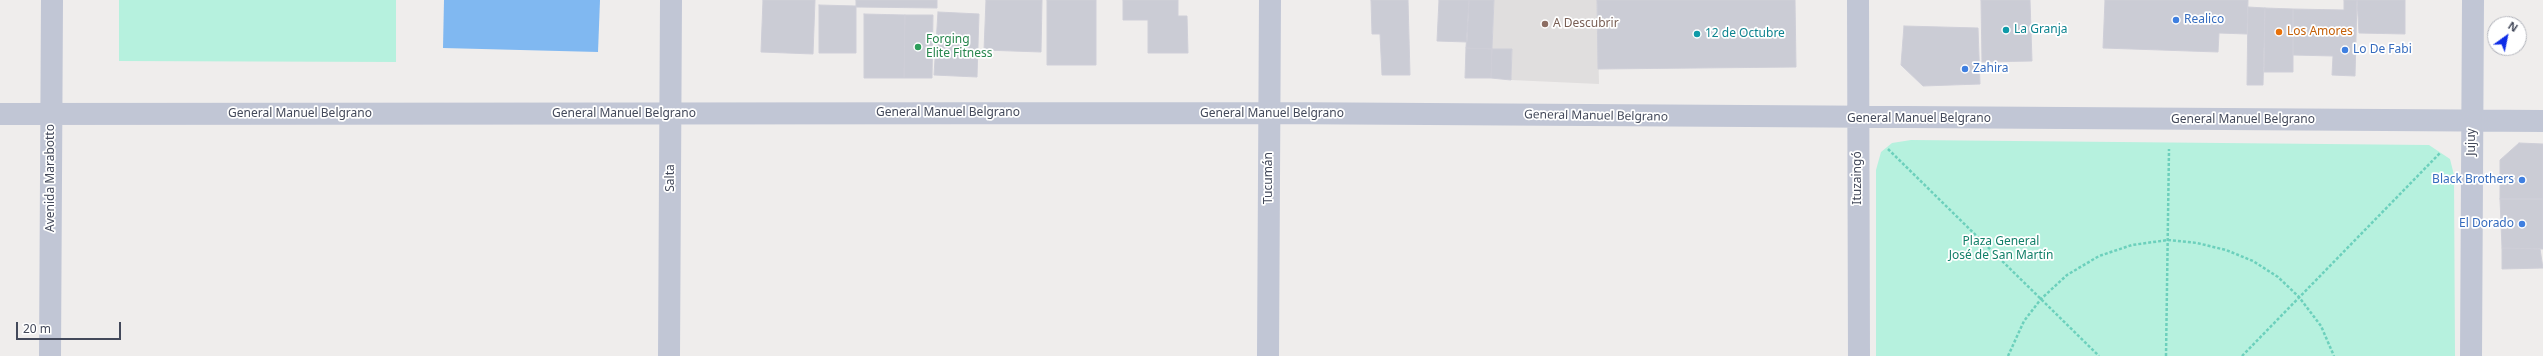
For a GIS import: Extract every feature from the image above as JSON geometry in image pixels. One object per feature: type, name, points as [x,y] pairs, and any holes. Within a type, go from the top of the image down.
[{"type":"street","name":"Avenida Marabotto","points":[[50,356],[52,0]]},
{"type":"street","name":"Salta","points":[[669,356],[671,0]]},
{"type":"street","name":"Tucumán","points":[[1268,356],[1270,0]]},
{"type":"street","name":"Ituzaingó","points":[[1858,0],[1859,356]]},
{"type":"street","name":"Jujuy","points":[[2471,356],[2473,0]]},
{"type":"street","name":"General Manuel Belgrano","points":[[0,114],[1269,113],[2170,120],[2543,121]]},
{"type":"path","points":[[1858,118],[2099,356]]},
{"type":"path","points":[[2166,356],[2170,120]]},
{"type":"path","points":[[2242,356],[2472,121]]},
{"type":"path","points":[[2008,356],[2024,321],[2041,299],[2068,275],[2098,256],[2132,245],[2168,240],[2197,243],[2226,250],[2265,269],[2299,297],[2321,326],[2334,356]]},
{"type":"shaded area","name":"A Descubrir","points":[[1494,0],[1597,0],[1599,84],[1511,80],[1512,49],[1492,49]]},
{"type":"green space","points":[[119,0],[396,0],[396,62],[119,61]]},
{"type":"green space","name":"Plaza General José de San Martín","points":[[1911,140],[2429,145],[2450,159],[2454,175],[2455,356],[1876,356],[1876,170],[1881,152],[1892,143]]},
{"type":"water","points":[[444,0],[600,0],[598,52],[443,48]]},
{"type":"building","points":[[763,0],[815,0],[813,54],[761,52]]},
{"type":"building","points":[[856,0],[937,0],[937,8],[856,7]]},
{"type":"building","points":[[986,0],[1042,0],[1041,52],[984,50]]},
{"type":"building","points":[[1047,0],[1096,0],[1096,65],[1047,65]]},
{"type":"building","points":[[1123,0],[1178,0],[1178,16],[1187,16],[1188,53],[1148,53],[1148,20],[1123,20]]},
{"type":"building","points":[[1371,0],[1408,0],[1410,75],[1382,75],[1380,34],[1372,34]]},
{"type":"building","points":[[1439,0],[1469,0],[1467,42],[1437,41]]},
{"type":"building","points":[[1469,0],[1494,0],[1492,49],[1466,48]]},
{"type":"building","name":"12 de Octubre","points":[[1597,0],[1795,0],[1796,67],[1598,69]]},
{"type":"building","name":"La Granja","points":[[1981,0],[2030,0],[2032,61],[1982,62]]},
{"type":"building","name":"Realico","points":[[2105,0],[2248,0],[2247,34],[2219,33],[2218,52],[2103,48]]},
{"type":"building","points":[[2344,0],[2357,0],[2355,76],[2332,75],[2333,56],[2293,55],[2293,9],[2344,10]]},
{"type":"building","points":[[2357,0],[2405,0],[2405,34],[2359,33]]},
{"type":"building","points":[[819,5],[856,6],[856,53],[819,53]]},
{"type":"building","points":[[2248,7],[2265,8],[2263,85],[2247,85]]},
{"type":"building","name":"Los Amores","points":[[2265,8],[2293,9],[2293,72],[2264,72]]},
{"type":"building","points":[[938,12],[979,14],[977,77],[934,75]]},
{"type":"building","points":[[864,14],[905,15],[904,78],[864,78]]},
{"type":"building","name":"Forging Elite Fitness","points":[[905,15],[933,15],[932,78],[904,78]]},
{"type":"building","points":[[1904,26],[1978,28],[1980,84],[1923,86],[1901,65]]},
{"type":"building","points":[[1466,48],[1492,49],[1491,78],[1465,78]]},
{"type":"building","points":[[1492,49],[1512,49],[1511,80],[1491,78]]},
{"type":"building","name":"Black Brothers","points":[[2519,143],[2543,144],[2543,199],[2500,199],[2500,160]]},
{"type":"building","name":"El Dorado","points":[[2500,199],[2543,199],[2543,249],[2502,248]]},
{"type":"building","points":[[2502,248],[2540,249],[2543,268],[2502,269]]},
{"type":"place","name":"Realico","points":[[2176,20]]},
{"type":"place","name":"A Descubrir","points":[[1545,24]]},
{"type":"place","name":"La Granja","points":[[2006,30]]},
{"type":"place","name":"Los Amores","points":[[2279,32]]},
{"type":"place","name":"12 de Octubre","points":[[1697,34]]},
{"type":"place","name":"Forging Elite Fitness","points":[[918,47]]},
{"type":"place","name":"Lo De Fabi","points":[[2345,50]]},
{"type":"place","name":"Zahira","points":[[1965,69]]},
{"type":"place","name":"Black Brothers","points":[[2522,180]]},
{"type":"place","name":"El Dorado","points":[[2522,224]]}]
